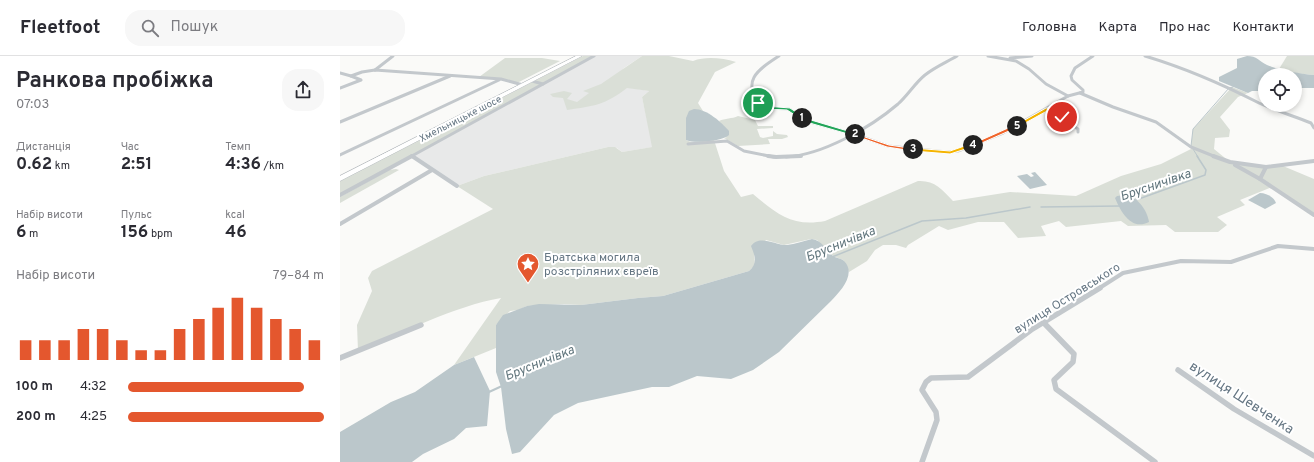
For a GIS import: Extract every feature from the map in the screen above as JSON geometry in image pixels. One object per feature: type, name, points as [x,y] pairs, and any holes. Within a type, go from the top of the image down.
[{"type":"highway","name":"Хмельницьке шосе","points":[[340,179],[521,85],[572,56]]},
{"type":"highway","name":"Хмельницьке шосе","points":[[340,174],[532,81],[580,56]]},
{"type":"street","points":[[375,70],[393,56]]},
{"type":"street","points":[[340,195],[594,56]]},
{"type":"street","points":[[779,56],[762,68],[751,82],[751,90],[759,104],[767,108],[788,109],[810,122],[854,134],[888,146],[934,152],[958,151],[1011,129],[1068,96],[1080,94],[1156,122],[1191,147],[1230,162],[1260,179],[1314,216]]},
{"type":"street","points":[[688,144],[727,141],[744,151],[783,158],[806,155],[854,134],[879,119],[899,103],[925,75],[954,56]]},
{"type":"street","points":[[988,56],[1016,61],[1027,67],[1046,84],[1068,96]]},
{"type":"street","points":[[1006,58],[1032,56]]},
{"type":"street","points":[[1080,94],[1083,90],[1072,80],[1071,76],[1075,68],[1093,56]]},
{"type":"street","points":[[1144,56],[1168,63],[1240,92],[1255,101],[1312,123],[1314,128]]},
{"type":"street","points":[[351,76],[362,72],[375,70],[501,79],[521,85]]},
{"type":"street","points":[[340,73],[361,80],[340,88]]},
{"type":"street","points":[[340,122],[451,75]]},
{"type":"street","points":[[340,155],[501,79]]},
{"type":"street","points":[[532,81],[543,84]]},
{"type":"street","points":[[1047,109],[1078,129],[1078,132]]},
{"type":"street","points":[[412,156],[457,186]]},
{"type":"street","points":[[1230,162],[1266,167],[1314,161]]},
{"type":"street","points":[[1260,179],[1266,167]]},
{"type":"street","points":[[340,224],[432,170]]},
{"type":"street","name":"вулиця Островського","points":[[922,462],[937,420],[936,412],[922,390],[926,382],[931,378],[968,377],[1044,322],[1123,273],[1181,261],[1231,262],[1278,246],[1314,249]]},
{"type":"street","points":[[1044,322],[1074,354],[1073,362],[1054,380],[1056,389],[1155,462]]},
{"type":"street","points":[[340,358],[421,325]]},
{"type":"street","name":"вулиця Шевченка","points":[[1178,370],[1234,409],[1314,456]]},
{"type":"shaded area","points":[[583,56],[594,56],[340,195],[340,181]]},
{"type":"shaded area","points":[[594,56],[642,56],[624,68],[620,73],[627,87],[649,91],[642,97],[653,147],[622,152],[617,148],[608,147],[484,176],[457,186],[412,156]]},
{"type":"shaded area","points":[[642,56],[669,56],[693,61],[703,58],[714,58],[736,62],[715,72],[698,103],[703,111],[699,110],[686,140],[691,142],[714,140],[724,171],[741,197],[753,194],[770,208],[794,220],[803,222],[825,221],[918,181],[929,182],[937,186],[953,201],[1010,192],[1076,196],[1121,176],[1161,164],[1193,148],[1191,147],[1193,129],[1232,87],[1248,93],[1238,97],[1220,117],[1230,130],[1229,137],[1215,138],[1214,149],[1230,162],[1249,166],[1283,166],[1314,179],[1314,215],[1272,187],[1240,200],[1245,205],[1217,217],[1227,225],[1218,232],[1175,232],[1166,225],[1128,226],[1121,221],[1066,227],[1059,221],[1041,226],[1046,236],[1018,238],[1004,222],[978,222],[948,230],[939,226],[908,245],[906,248],[896,245],[883,245],[875,250],[867,261],[849,272],[843,260],[833,256],[817,240],[811,239],[784,245],[766,240],[754,253],[755,265],[749,271],[663,296],[581,305],[564,304],[527,306],[518,310],[510,311],[496,325],[496,348],[454,365],[501,298],[465,307],[358,351],[357,325],[372,291],[368,278],[372,271],[493,209],[457,186],[484,176],[608,147],[615,147],[622,152],[652,147],[642,97],[649,91],[627,88],[612,98],[599,104],[567,110],[563,98],[553,97],[550,94],[564,91],[572,93],[567,99],[577,102],[589,93],[583,91],[601,84]]},
{"type":"shaded area","points":[[1287,56],[1314,56],[1314,75],[1302,74],[1302,68],[1280,68]]},
{"type":"shaded area","points":[[505,58],[542,58],[560,61],[517,83],[501,79],[479,77]]},
{"type":"shaded area","points":[[738,116],[755,120],[758,126],[773,126],[773,128],[757,129],[760,137],[763,138],[773,136],[773,131],[777,134],[787,135],[788,137],[782,139],[768,139],[770,144],[738,146],[724,138],[727,137],[719,121]]},
{"type":"shaded area","points":[[389,170],[399,170],[340,203],[340,197]]},
{"type":"water","points":[[1250,56],[1275,68],[1258,68],[1258,91],[1248,93],[1219,81],[1219,77],[1237,68],[1237,59]]},
{"type":"water","points":[[1302,74],[1314,75],[1314,88],[1302,88]]},
{"type":"water","points":[[694,109],[704,111],[709,114],[729,131],[729,135],[721,139],[708,141],[695,142],[686,140],[686,118],[689,111]]},
{"type":"water","points":[[1035,172],[1047,185],[1030,189],[1017,176],[1027,174],[1031,177],[1034,176],[1031,173]]},
{"type":"water","points":[[1260,193],[1270,196],[1276,203],[1265,209],[1248,200]]},
{"type":"water","points":[[1125,195],[1138,201],[1144,209],[1149,222],[1137,224],[1128,219],[1120,209],[1115,198],[1117,196]]},
{"type":"water","points":[[812,239],[821,243],[833,256],[844,261],[848,266],[848,277],[835,297],[779,352],[753,370],[731,379],[697,376],[669,387],[652,387],[578,403],[554,415],[520,452],[512,454],[506,429],[501,387],[496,372],[496,325],[503,315],[527,306],[539,304],[581,305],[663,296],[749,271],[755,262],[751,246],[758,241],[763,240],[787,245]]},
{"type":"water","points":[[474,357],[490,391],[487,426],[466,428],[454,439],[423,454],[412,462],[340,462],[340,432],[391,402],[415,392],[454,365]]},
{"type":"waterway","name":"Брусничівка","points":[[1191,146],[1193,129],[1229,88],[1233,87]]},
{"type":"waterway","name":"Брусничівка","points":[[1193,149],[1198,157]]},
{"type":"waterway","name":"Брусничівка","points":[[1136,200],[1205,175],[1206,170],[1197,156]]},
{"type":"waterway","name":"Брусничівка","points":[[1041,207],[1120,206]]},
{"type":"waterway","name":"Брусничівка","points":[[832,257],[922,221],[966,218],[1030,207]]},
{"type":"waterway","name":"Брусничівка","points":[[489,392],[502,386]]},
{"type":"place","name":"Братська могила розстріляних євреїв","points":[[528,284]]},
{"type":"route","points":[[758,103],[760,106],[764,107],[788,109],[810,122],[854,134],[892,147],[934,152],[958,151],[1003,133],[1047,109],[1062,117]]}]
